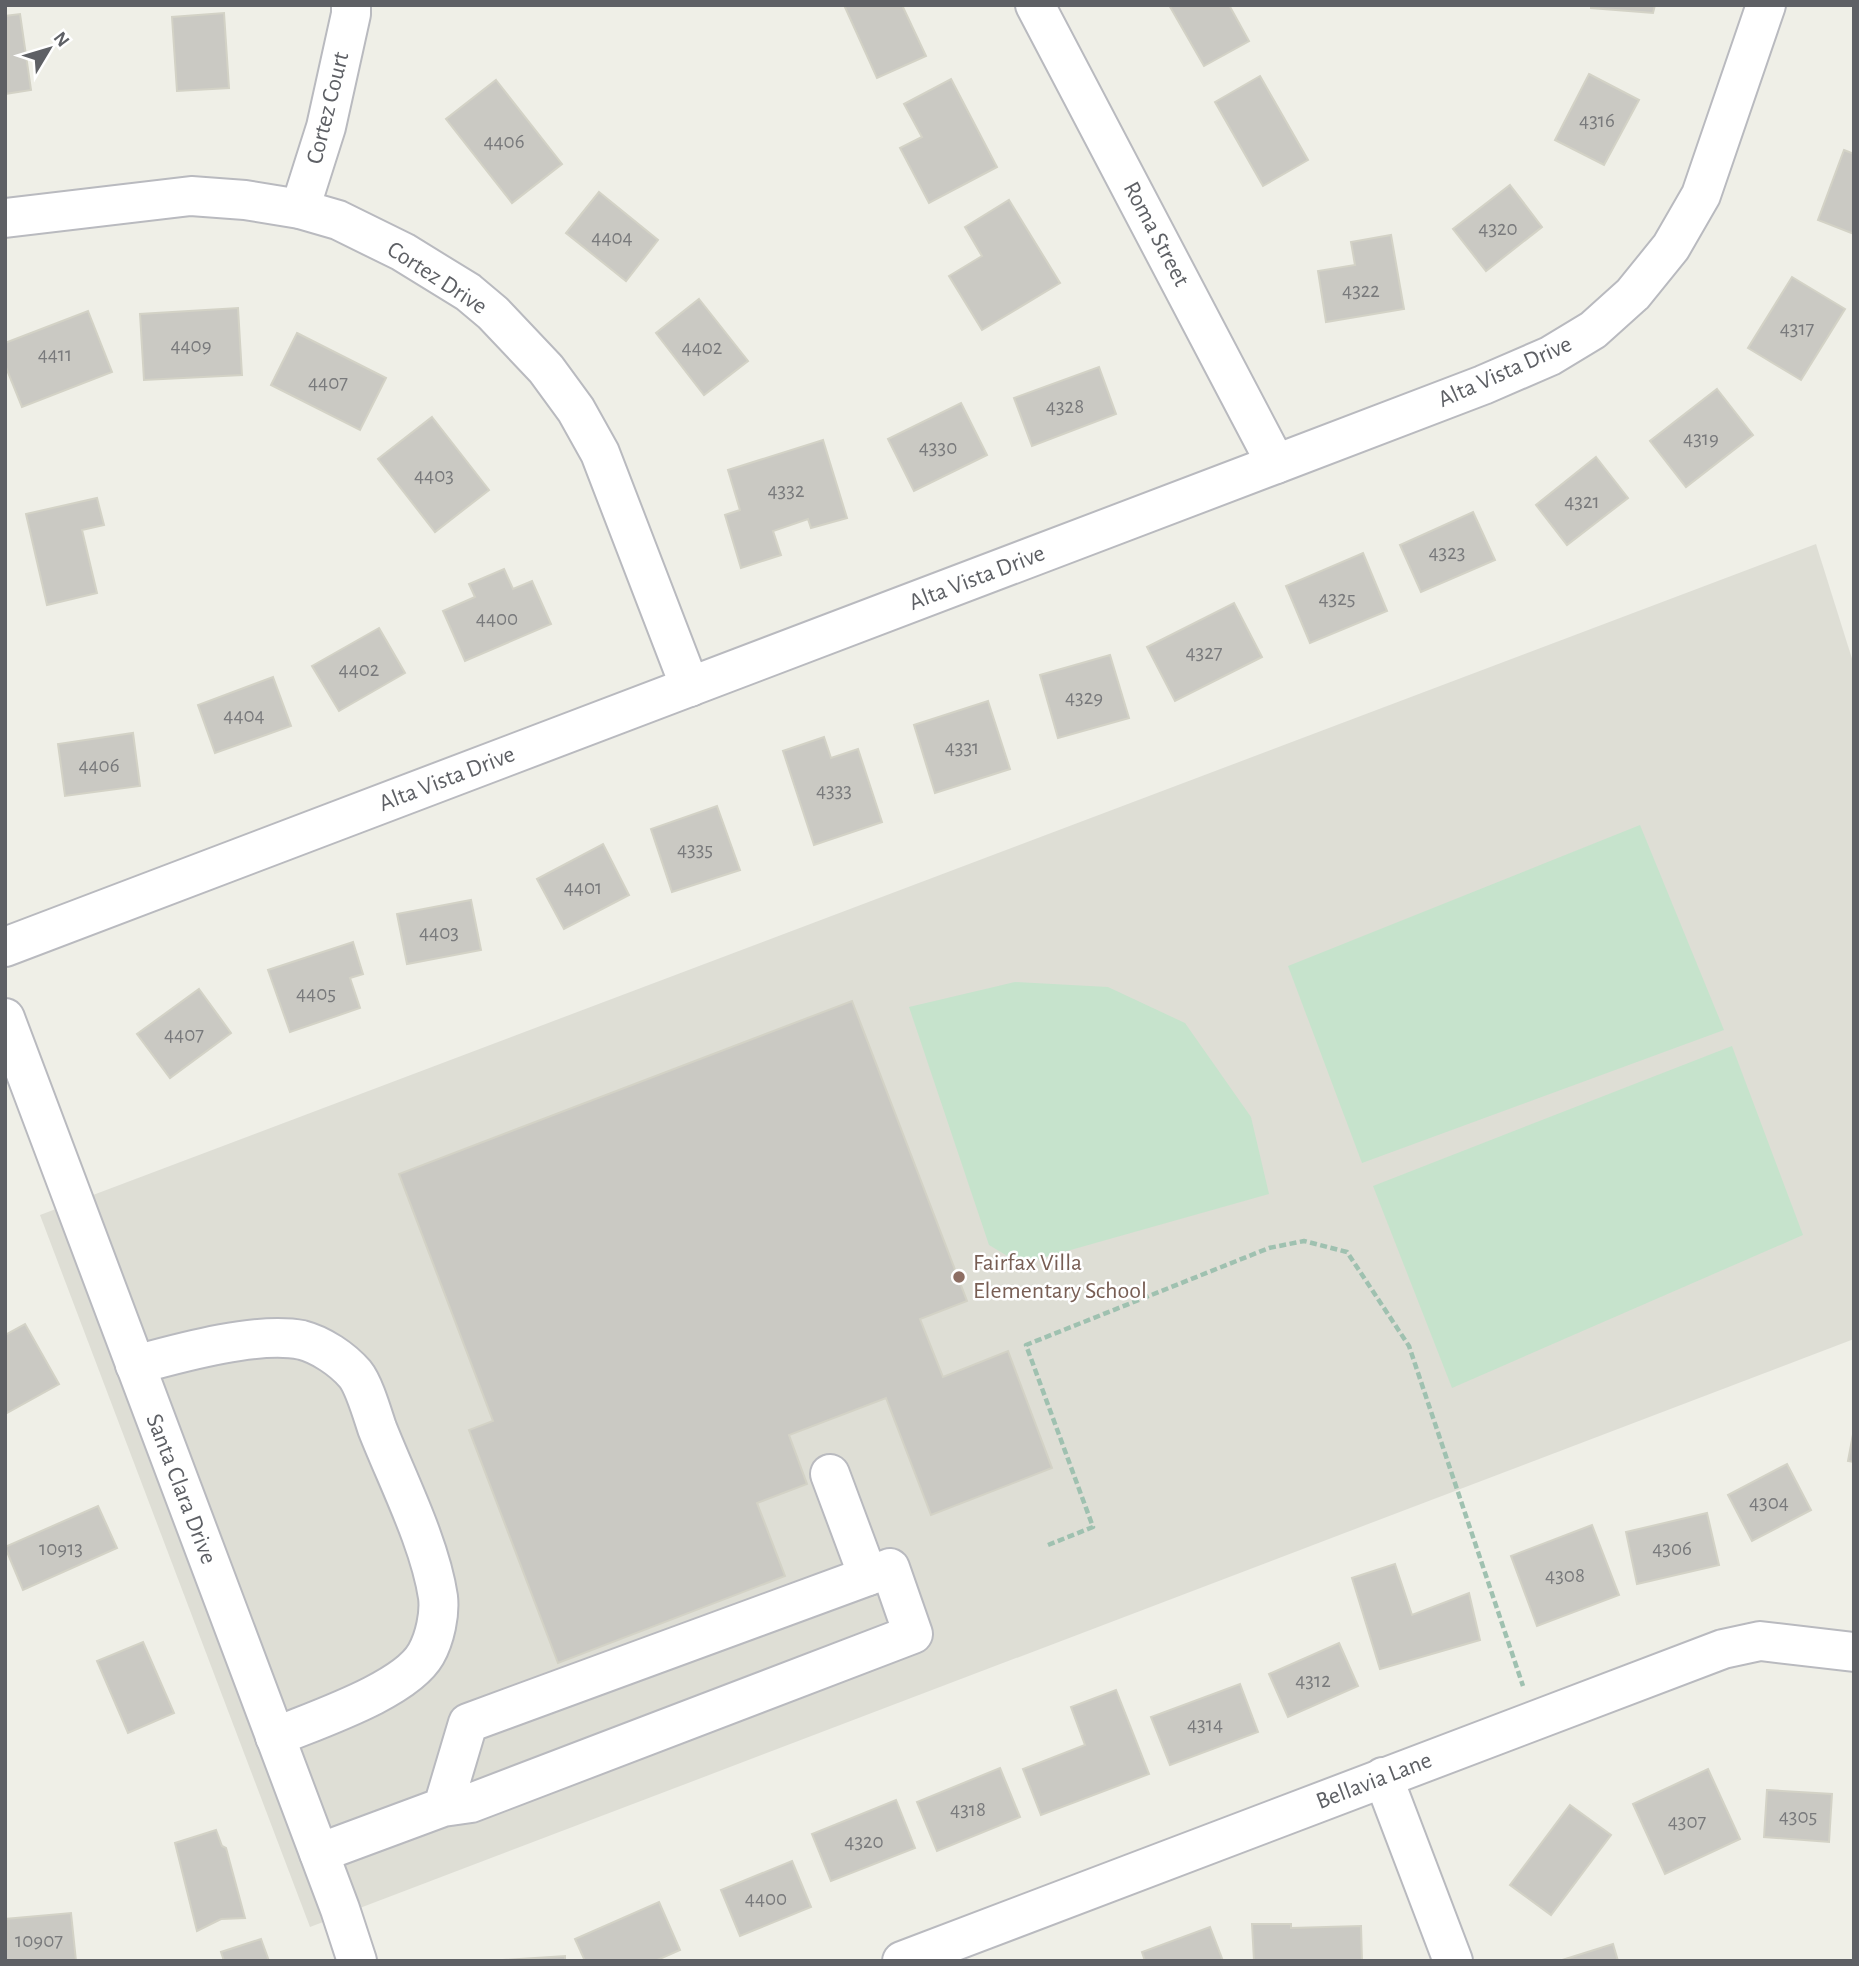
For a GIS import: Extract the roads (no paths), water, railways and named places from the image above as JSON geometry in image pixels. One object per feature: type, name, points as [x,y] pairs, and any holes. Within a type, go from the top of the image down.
[{"type":"street","name":"Cortez Court","points":[[300,209],[326,127],[351,5]]},
{"type":"street","name":"Roma Street","points":[[1035,5],[1276,464]]},
{"type":"street","name":"Alta Vista Drive","points":[[5,947],[1483,385],[1549,356],[1593,330],[1633,294],[1671,247],[1700,195],[1766,5]]},
{"type":"street","name":"Cortez Drive","points":[[5,218],[191,196],[245,200],[300,209],[338,220],[392,246],[468,292],[492,313],[545,369],[576,410],[600,453],[690,687]]},
{"type":"street","name":"Santa Clara Drive","points":[[5,1018],[319,1853],[357,1961]]},
{"type":"street","points":[[135,1365],[199,1348],[272,1339],[302,1340],[330,1352],[356,1375],[432,1566],[439,1601],[435,1631],[426,1655],[400,1681],[343,1709],[275,1737]]},
{"type":"street","points":[[830,1474],[868,1576]]},
{"type":"street","points":[[319,1853],[443,1807],[471,1803],[913,1634],[890,1568],[468,1723],[443,1807]]},
{"type":"street","name":"Bellavia Lane","points":[[902,1961],[1723,1648],[1760,1641],[1854,1652]]},
{"type":"street","points":[[1383,1777],[1453,1961]]},
{"type":"place","name":"Fairfax Villa Elementary School","points":[[959,1277]]}]
